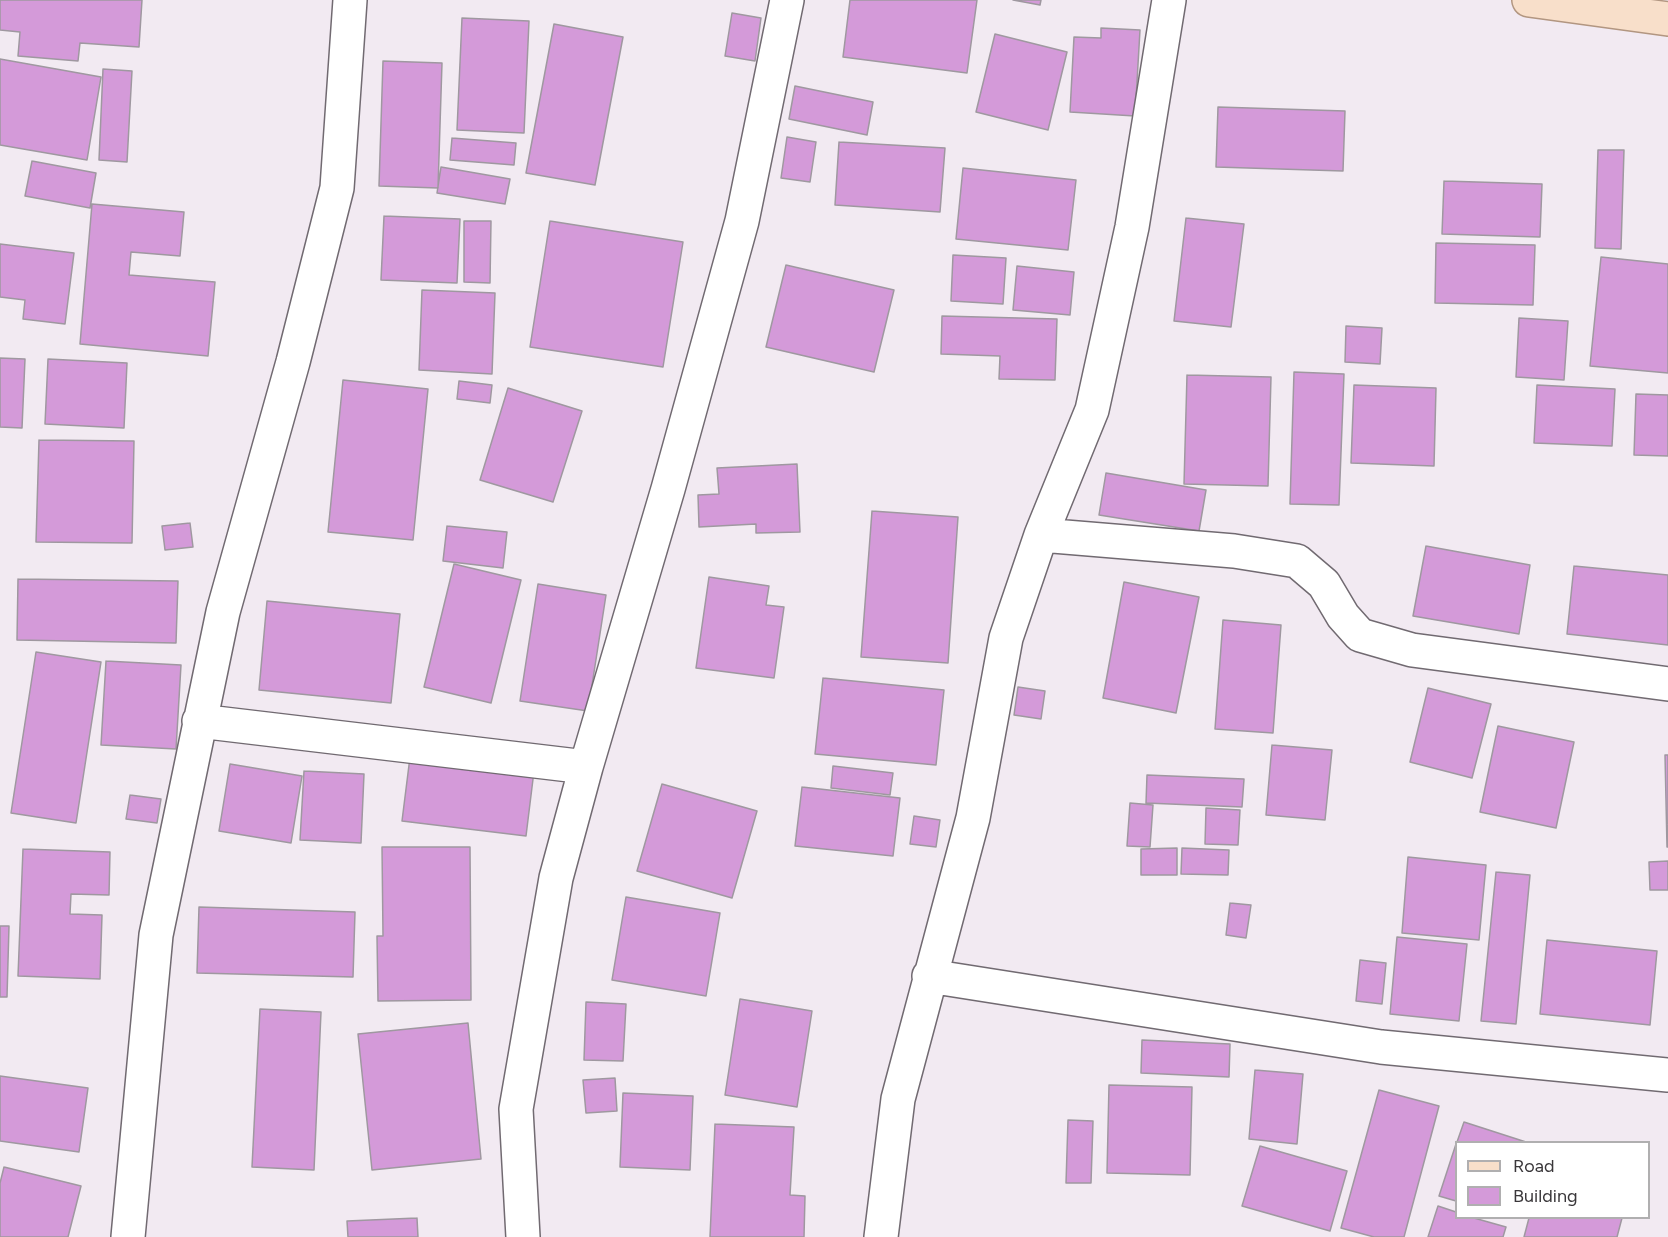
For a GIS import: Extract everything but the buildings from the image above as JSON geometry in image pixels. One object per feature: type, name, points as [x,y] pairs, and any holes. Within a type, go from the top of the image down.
[{"type":"main road","points":[[1540,1],[1668,19]]},
{"type":"street","points":[[129,1237],[156,935],[223,612],[293,362],[337,188],[350,0]]},
{"type":"street","points":[[523,1237],[516,1109],[556,878],[586,767],[668,489],[742,221],[787,0]]},
{"type":"street","points":[[880,1237],[898,1099],[973,818],[1006,638],[1041,535],[1092,410],[1132,227],[1169,0]]},
{"type":"street","points":[[1041,535],[1234,551],[1297,561],[1324,584],[1343,616],[1360,635],[1412,650],[1668,684]]},
{"type":"street","points":[[199,721],[586,767]]},
{"type":"street","points":[[929,976],[1381,1047],[1668,1075]]}]
